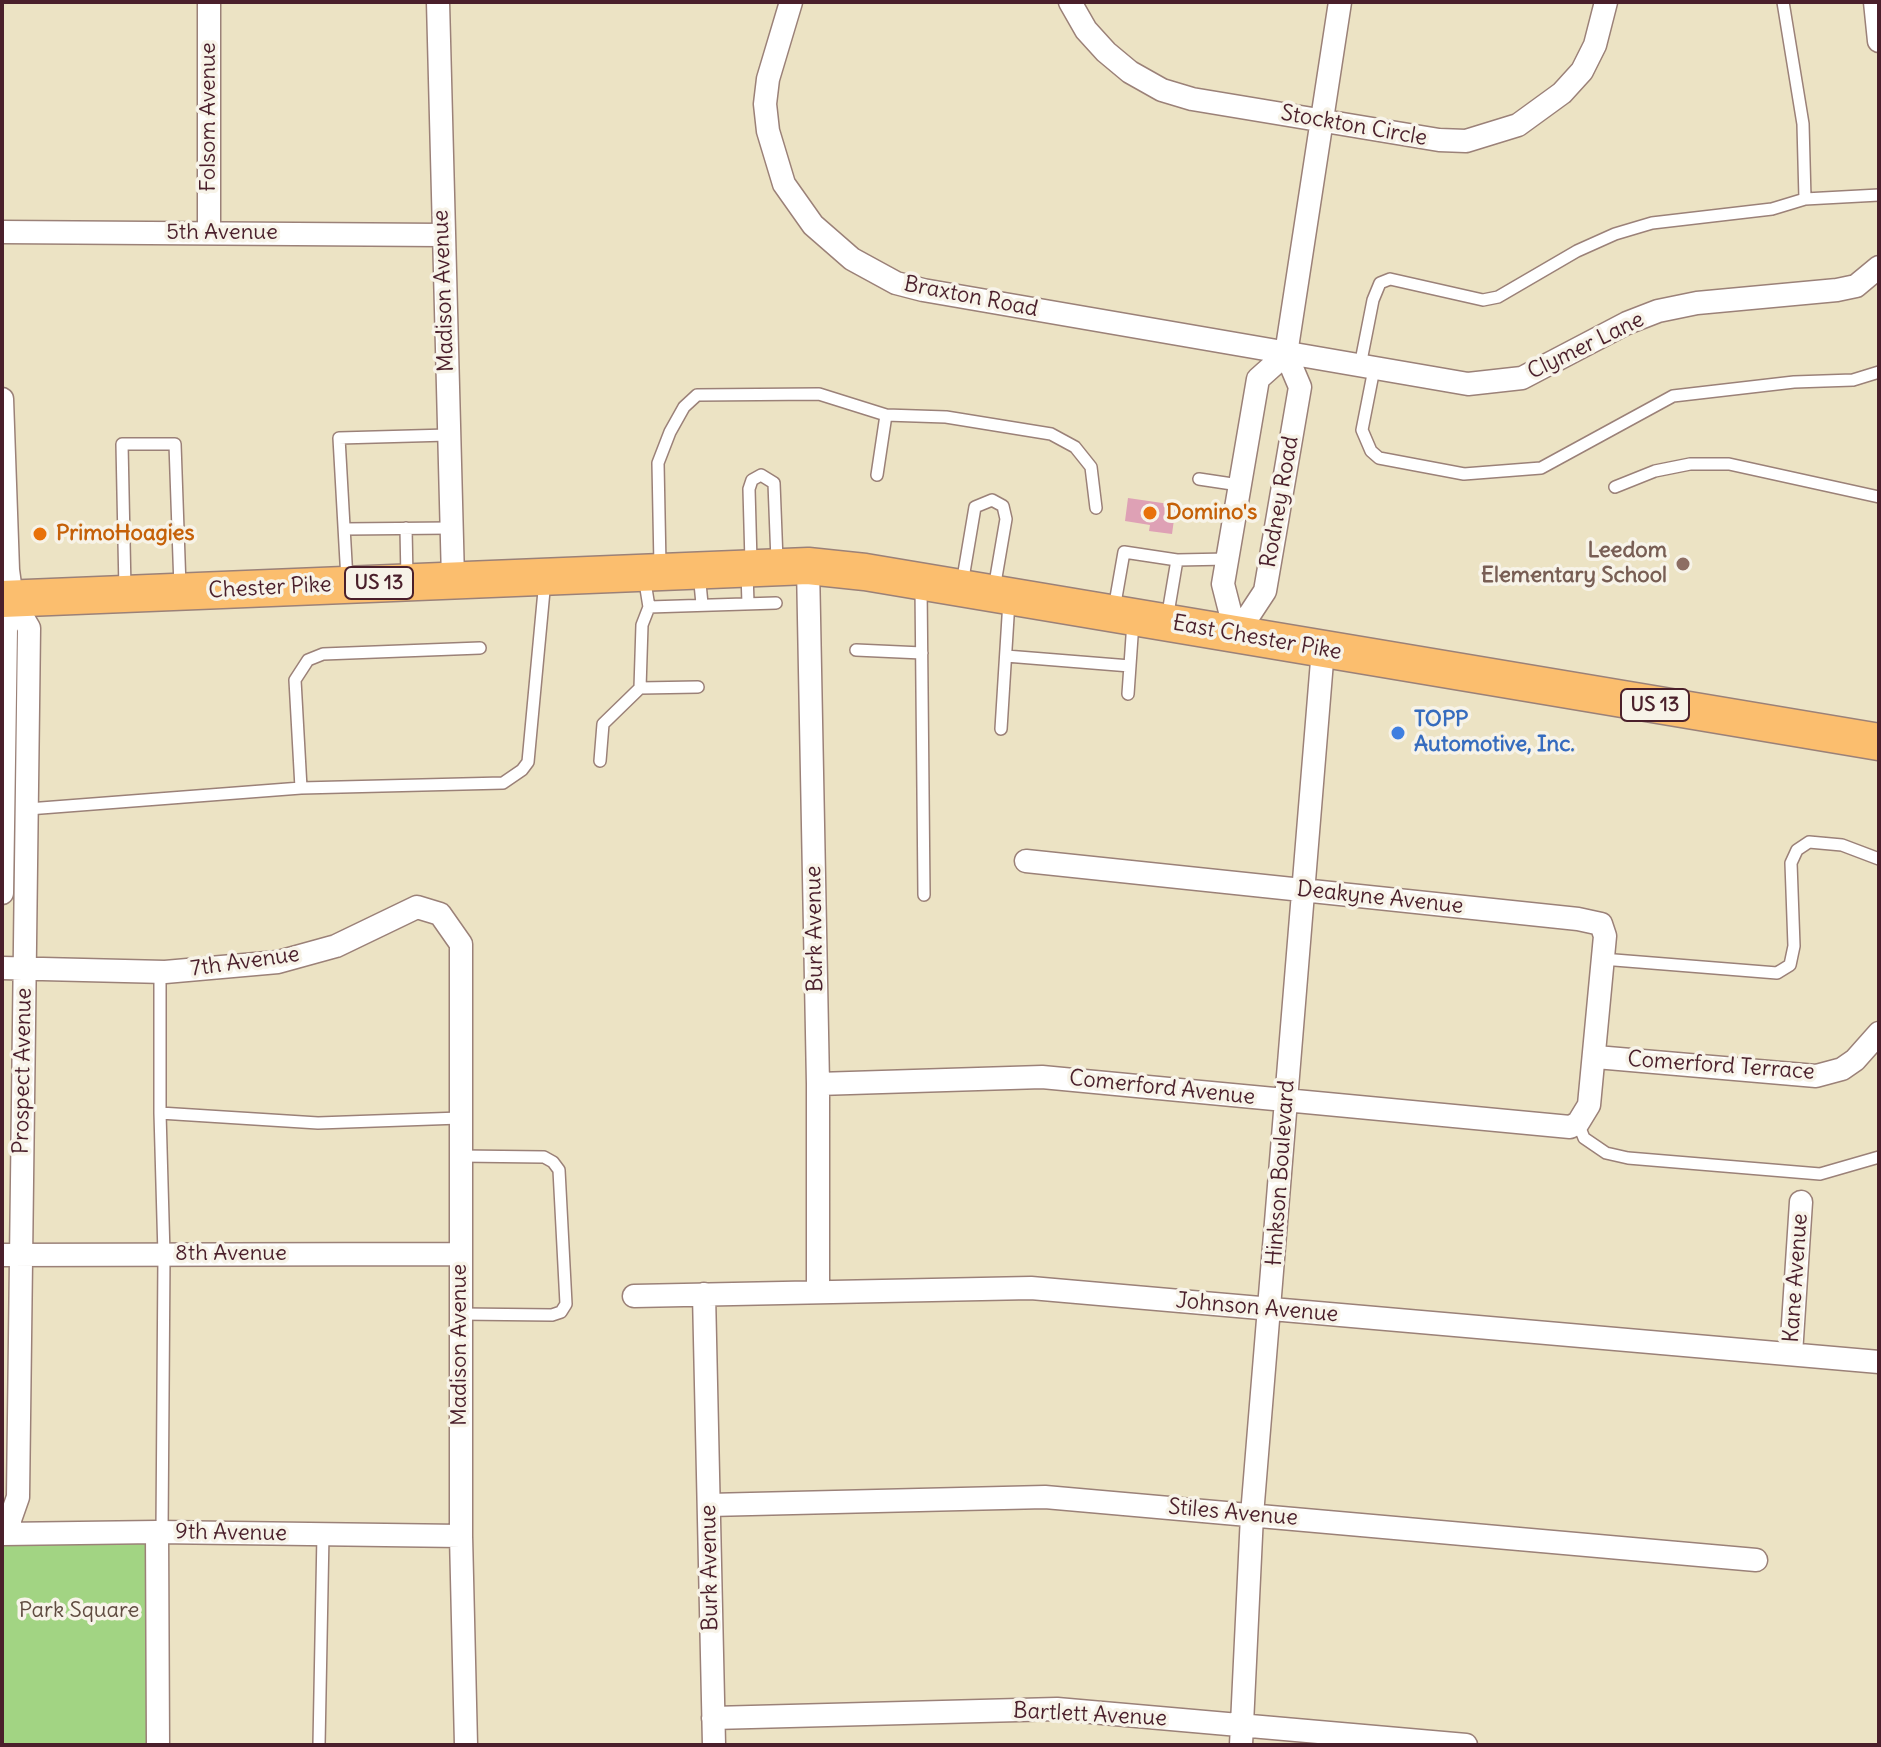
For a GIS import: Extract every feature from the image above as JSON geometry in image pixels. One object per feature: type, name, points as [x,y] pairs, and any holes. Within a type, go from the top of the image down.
[{"type":"main road","name":"East Chester Pike","points":[[646,571],[771,566],[921,582],[1879,742]]},
{"type":"main road","name":"Chester Pike","points":[[7,599],[646,571]]},
{"type":"street","name":"Folsom Avenue","points":[[209,2],[209,232]]},
{"type":"street","name":"Madison Avenue","points":[[438,2],[453,579]]},
{"type":"street","name":"Braxton Road","points":[[791,2],[768,79],[768,131],[784,184],[799,208],[828,241],[852,259],[896,283],[923,290],[1286,354]]},
{"type":"street","name":"Stockton Circle","points":[[1070,2],[1086,30],[1106,52],[1130,72],[1162,90],[1192,99],[1452,141],[1494,134],[1518,125],[1539,112],[1582,71],[1595,45],[1606,2]]},
{"type":"street","name":"Rodney Road","points":[[1236,635],[1265,591],[1300,387],[1286,354],[1340,2]]},
{"type":"street","points":[[1875,2],[1879,41]]},
{"type":"street","name":"5th Avenue","points":[[2,232],[442,235]]},
{"type":"street","name":"Clymer Lane","points":[[1286,354],[1468,384],[1496,383],[1522,378],[1627,323],[1658,311],[1697,303],[1837,290],[1856,286],[1879,267]]},
{"type":"street","name":"Rodney Road","points":[[1236,635],[1223,584],[1239,485],[1258,379],[1286,354]]},
{"type":"street","name":"Prospect Avenue","points":[[2,399],[8,570],[2,893]]},
{"type":"street","name":"Burk Avenue","points":[[771,566],[818,1084],[818,1292]]},
{"type":"street","name":"Prospect Avenue","points":[[3,1531],[18,1497],[11,1255],[13,967],[28,809],[29,628],[7,599]]},
{"type":"street","name":"Hinkson Boulevard","points":[[1241,1735],[1252,1515],[1323,649]]},
{"type":"street","name":"Deakyne Avenue","points":[[1026,861],[1591,920],[1601,924],[1605,936],[1596,1057]]},
{"type":"street","name":"7th Avenue","points":[[13,967],[160,972],[278,962],[336,946],[417,907],[440,914],[461,944]]},
{"type":"street","name":"Madison Avenue","points":[[461,944],[461,1536],[466,1745]]},
{"type":"street","name":"Comerford Terrace","points":[[1596,1057],[1816,1076],[1842,1069],[1855,1060],[1879,1033]]},
{"type":"street","points":[[1578,1123],[1589,1105],[1596,1057]]},
{"type":"street","name":"Comerford Avenue","points":[[818,1084],[1042,1077],[1570,1127],[1578,1123]]},
{"type":"street","name":"Kane Avenue","points":[[1791,1354],[1801,1202]]},
{"type":"street","name":"8th Avenue","points":[[11,1255],[460,1254]]},
{"type":"street","name":"Johnson Avenue","points":[[634,1296],[1031,1288],[1879,1362]]},
{"type":"street","name":"Burk Avenue","points":[[704,1294],[714,1745]]},
{"type":"street","name":"Stiles Avenue","points":[[709,1505],[1045,1497],[1756,1560]]},
{"type":"street","name":"9th Avenue","points":[[3,1531],[461,1536]]},
{"type":"street","points":[[158,1745],[160,1532]]},
{"type":"street","name":"Bartlett Avenue","points":[[713,1718],[1057,1709],[1241,1735],[1466,1745]]},
{"type":"lane","points":[[1783,2],[1803,124],[1805,199]]},
{"type":"lane","points":[[1879,195],[1805,199],[1772,209],[1705,214],[1615,234],[1556,262],[1498,297],[1483,300],[1390,279],[1380,283],[1373,300],[1362,430],[1371,451],[1379,458],[1464,474],[1541,468],[1673,396],[1794,382],[1853,380],[1879,372]]},
{"type":"lane","points":[[640,688],[642,625],[649,607],[646,571],[658,463],[677,419],[697,395],[819,394],[886,415],[936,416],[1051,434],[1075,447],[1091,467],[1096,508]]},
{"type":"lane","points":[[877,475],[886,415]]},
{"type":"lane","points":[[347,584],[339,438],[448,435]]},
{"type":"lane","points":[[126,594],[122,444],[175,444],[180,592]]},
{"type":"lane","points":[[1615,487],[1655,471],[1690,464],[1729,464],[1879,497]]},
{"type":"lane","points":[[748,604],[771,566],[775,488],[771,479],[761,475],[752,480],[749,489],[771,566]]},
{"type":"lane","points":[[1199,479],[1239,485]]},
{"type":"lane","points":[[988,593],[1006,519],[1003,506],[992,500],[980,503],[973,513],[988,593],[1006,656],[1001,729]]},
{"type":"lane","points":[[406,528],[407,581]]},
{"type":"lane","points":[[345,529],[451,528]]},
{"type":"lane","points":[[1128,694],[1138,618],[1124,552],[1177,560],[1228,559]]},
{"type":"lane","points":[[1138,618],[1177,560]]},
{"type":"lane","points":[[699,569],[702,604]]},
{"type":"lane","points":[[28,809],[301,788],[503,783],[528,762],[545,575]]},
{"type":"lane","points":[[921,582],[924,895]]},
{"type":"lane","points":[[649,607],[776,603]]},
{"type":"lane","points":[[301,788],[295,680],[308,660],[323,654],[480,648]]},
{"type":"lane","points":[[856,650],[922,653]]},
{"type":"lane","points":[[1006,656],[1130,666]]},
{"type":"lane","points":[[600,761],[603,724],[640,688],[698,687]]},
{"type":"lane","points":[[1602,959],[1777,973],[1790,965],[1794,946],[1791,863],[1797,850],[1809,842],[1842,845],[1879,859]]},
{"type":"lane","points":[[160,972],[164,1255],[160,1532]]},
{"type":"lane","points":[[160,1113],[318,1123],[460,1118]]},
{"type":"lane","points":[[1578,1123],[1584,1138],[1606,1153],[1628,1158],[1820,1174],[1879,1157]]},
{"type":"lane","points":[[460,1156],[544,1157],[559,1170],[566,1304],[561,1312],[552,1315],[460,1314]]},
{"type":"lane","points":[[319,1745],[323,1534]]},
{"type":"green space","name":"Park Square","points":[[157,1532],[152,1745],[2,1745],[2,1534]]},
{"type":"building","name":"Domino's","points":[[1128,498],[1176,505],[1172,534],[1149,531],[1150,525],[1125,521]]},
{"type":"place","name":"Domino's","points":[[1150,513]]},
{"type":"place","name":"PrimoHoagies","points":[[40,534]]},
{"type":"place","name":"Leedom Elementary School","points":[[1683,564]]},
{"type":"place","name":"TOPP Automotive, Inc.","points":[[1398,733]]}]
